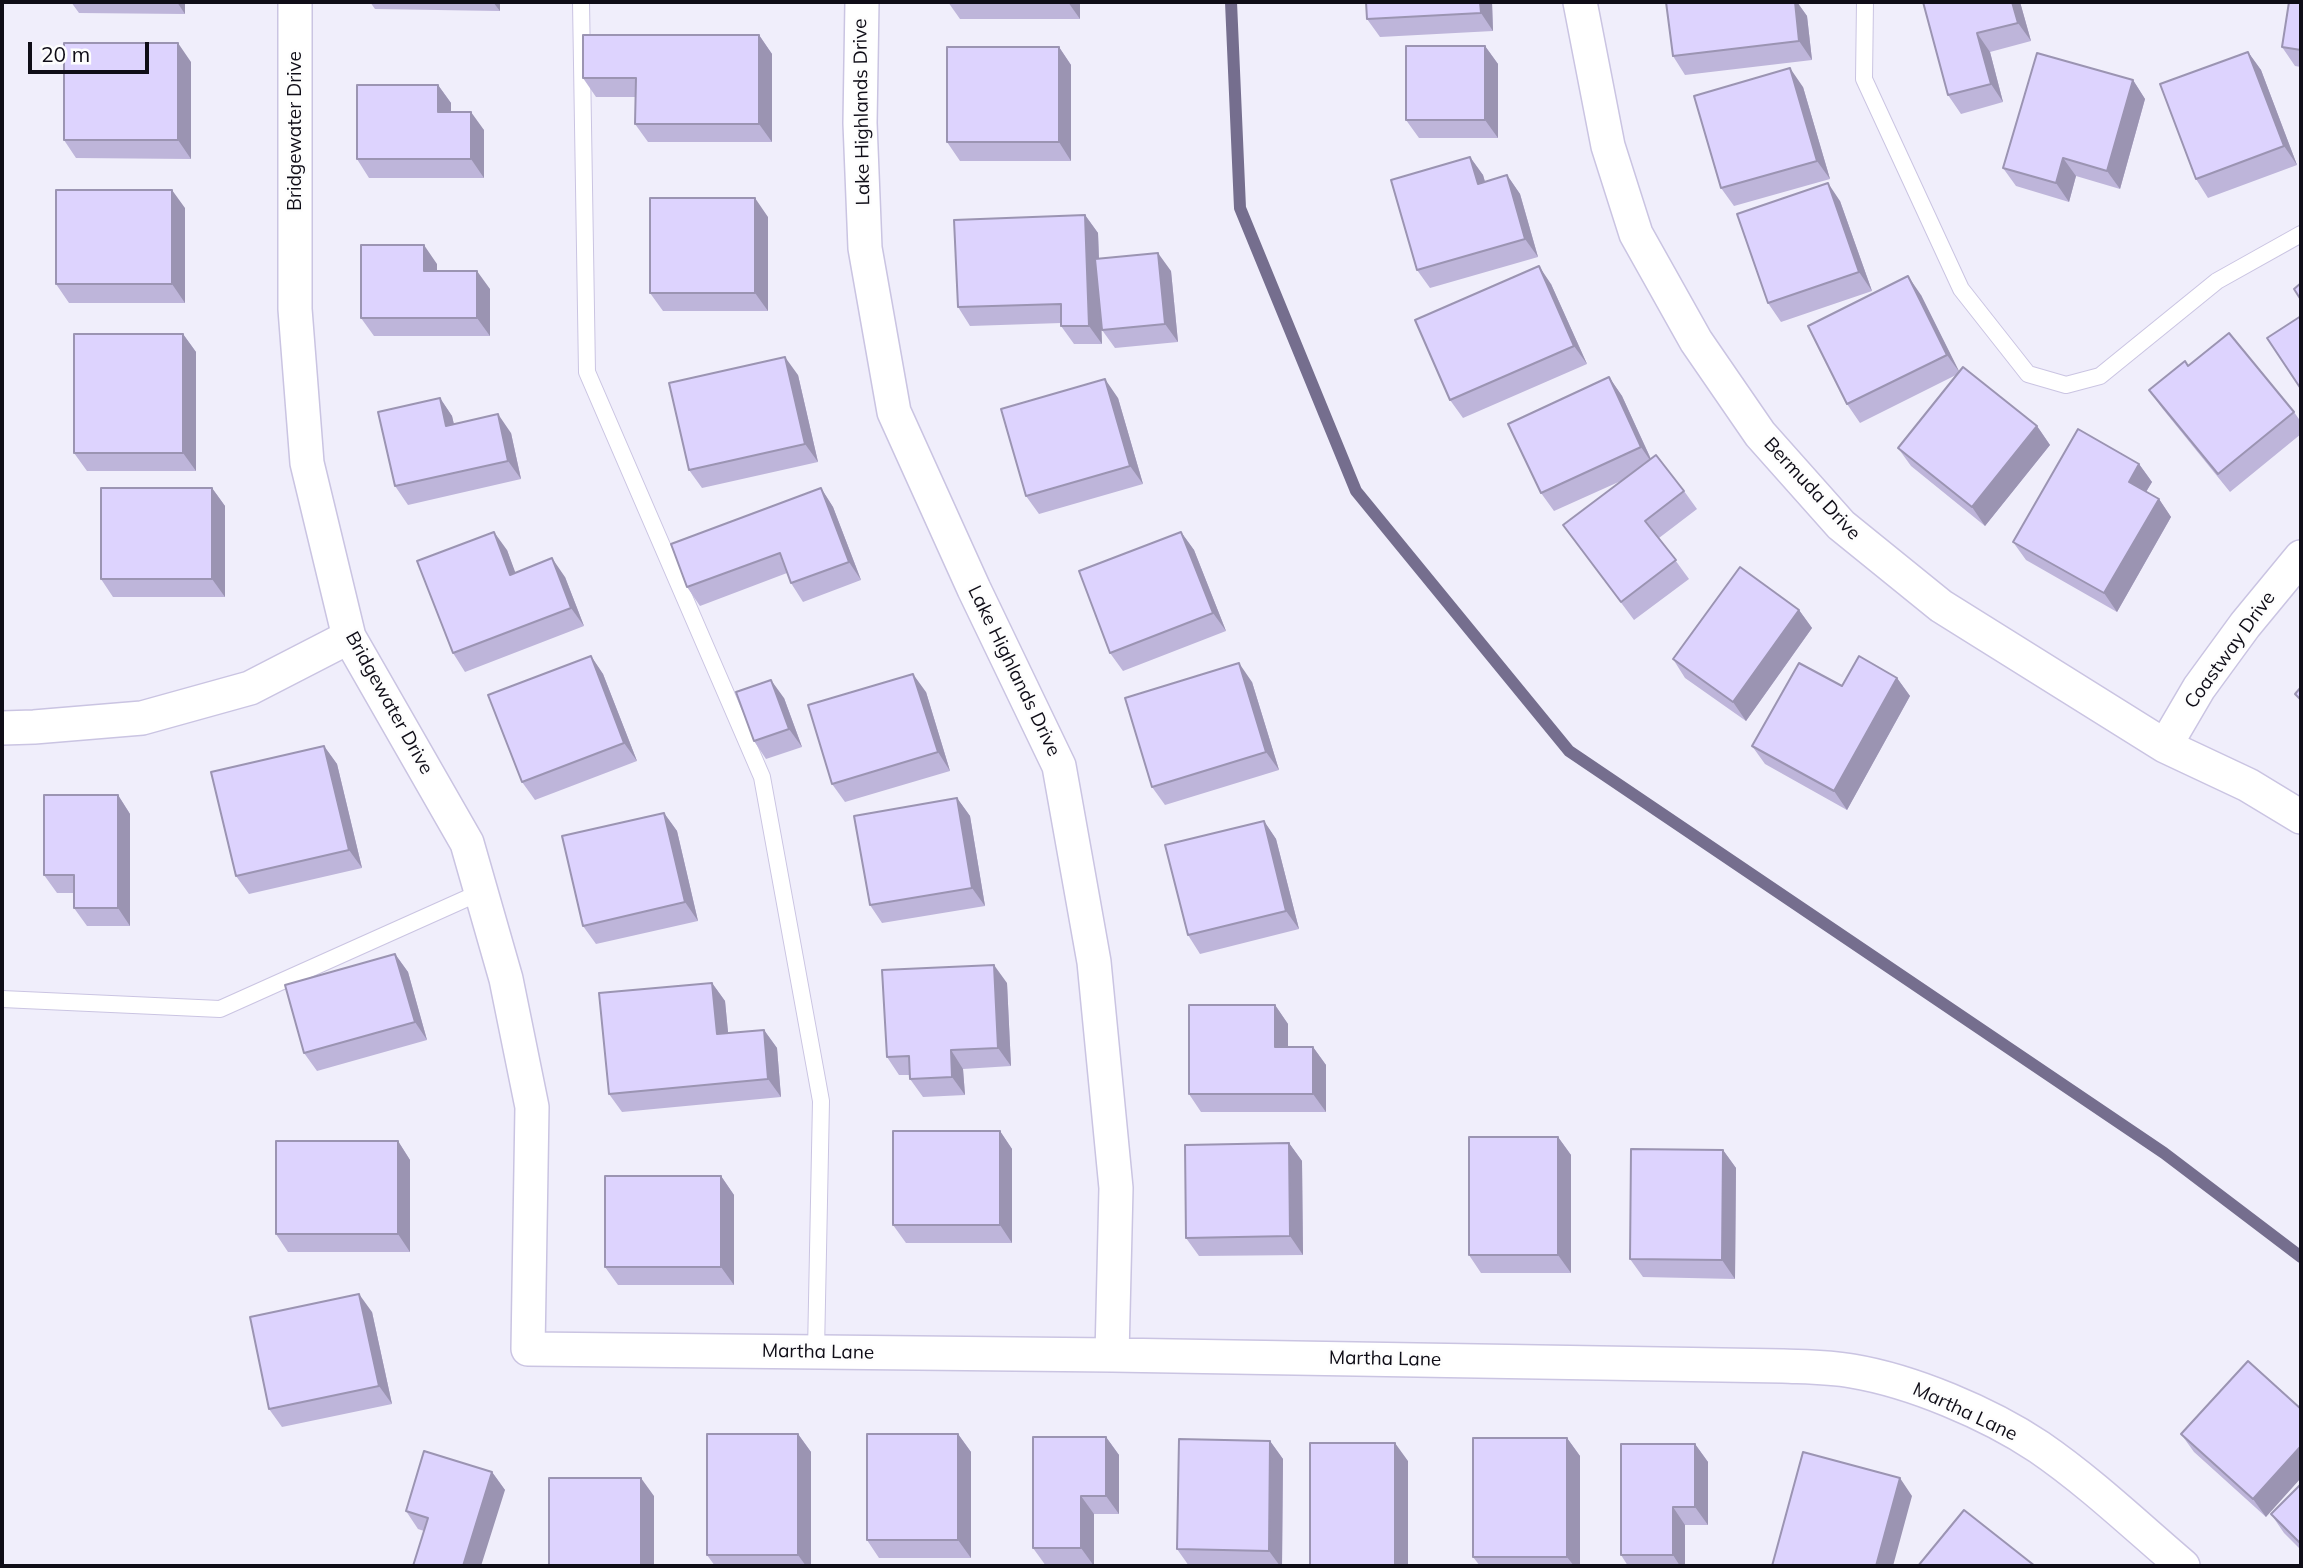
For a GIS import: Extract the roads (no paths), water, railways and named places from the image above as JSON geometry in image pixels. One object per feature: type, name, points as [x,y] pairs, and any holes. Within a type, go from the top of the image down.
[{"type":"street","name":"Bridgewater Drive","points":[[295,2],[295,309],[307,463],[349,637],[467,843],[506,979],[532,1107],[528,1349]]},
{"type":"street","name":"Lake Highlands Drive","points":[[862,2],[860,123],[865,247],[894,412],[974,589],[1059,766],[1094,962],[1116,1188],[1112,1355]]},
{"type":"street","name":"Bermuda Drive","points":[[1580,2],[1608,146],[1636,234],[1696,341],[1760,434],[1841,525],[1941,606],[2165,746],[2248,785],[2301,817]]},
{"type":"street","name":"Coastway Drive","points":[[2165,746],[2199,688],[2245,625],[2301,557]]},
{"type":"street","points":[[2,728],[142,718],[250,688],[349,637]]},
{"type":"street","name":"Martha Lane","points":[[528,1349],[1783,1366],[1852,1371],[1913,1386],[1972,1411],[2039,1447],[2183,1566]]},
{"type":"lane","points":[[581,2],[587,372],[762,777],[821,1101],[816,1351]]},
{"type":"lane","points":[[1865,2],[1864,79],[1961,289],[2028,374],[2066,386],[2100,376],[2217,281],[2301,234]]},
{"type":"lane","points":[[2,999],[220,1009],[481,892]]},
{"type":"waterway","points":[[1231,2],[1240,208],[1356,491],[1569,751],[2164,1153],[2301,1257]]}]
